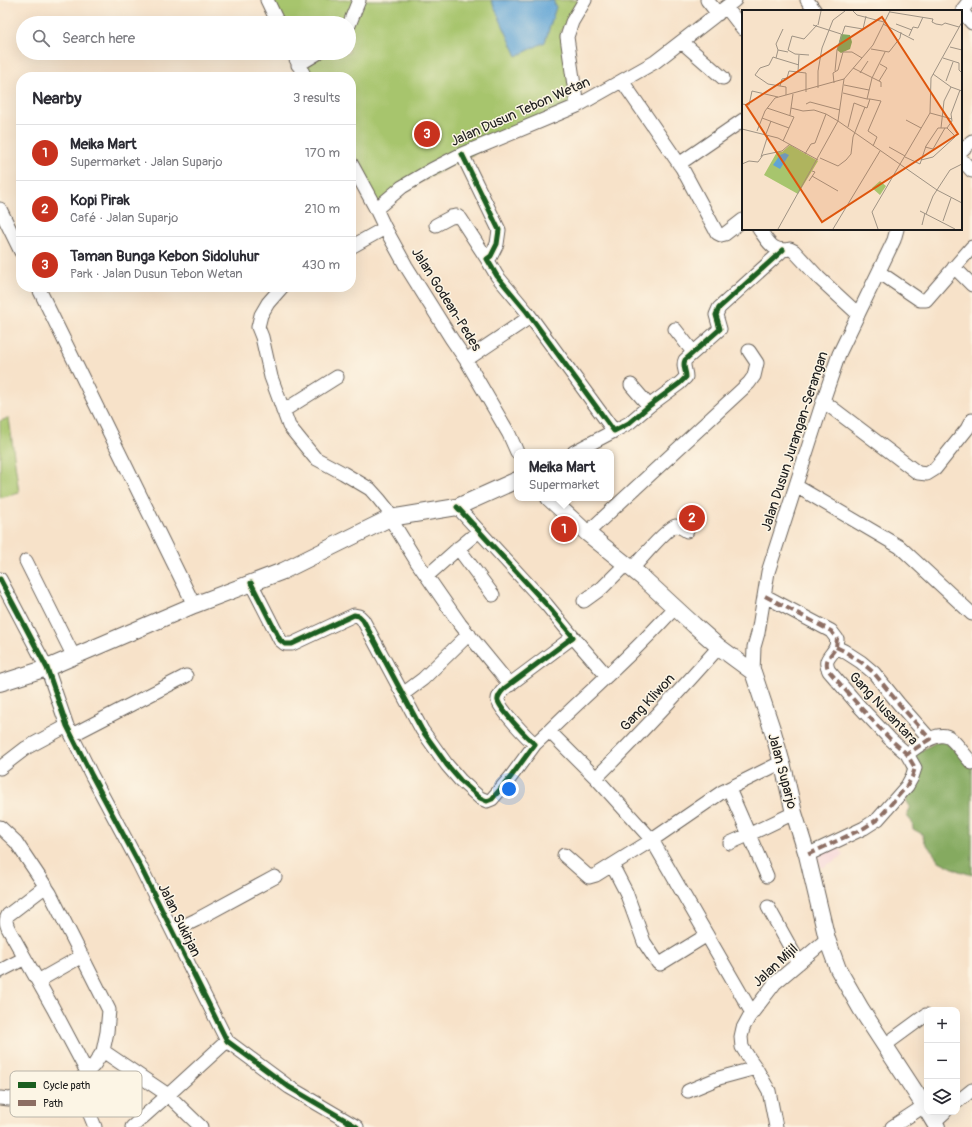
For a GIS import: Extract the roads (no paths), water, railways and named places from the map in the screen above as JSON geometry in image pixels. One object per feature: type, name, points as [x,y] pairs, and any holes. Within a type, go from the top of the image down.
[{"type":"main road","points":[[0,683],[41,670],[74,657],[194,605],[283,571],[390,518],[456,507],[514,481]]},
{"type":"main road","points":[[552,501],[587,533],[643,578],[718,647],[753,672]]},
{"type":"main road","name":"Jalan Suparjo","points":[[753,672],[782,762],[794,813],[807,855],[828,939],[838,969],[861,1009],[924,1102]]},
{"type":"street","points":[[267,0],[275,16]]},
{"type":"street","points":[[353,16],[359,0]]},
{"type":"street","points":[[577,106],[567,37],[572,22],[585,0]]},
{"type":"street","points":[[707,0],[726,7],[742,28]]},
{"type":"street","points":[[807,0],[814,10]]},
{"type":"street","points":[[970,0],[964,9],[965,15],[972,23]]},
{"type":"street","name":"Jalan Dusun Tebon Wetan","points":[[376,209],[402,187],[431,170],[462,154],[577,106],[655,62],[726,7]]},
{"type":"street","points":[[682,42],[723,78]]},
{"type":"street","points":[[296,60],[302,72]]},
{"type":"street","points":[[622,81],[679,164],[717,233],[721,235],[725,234],[742,221]]},
{"type":"street","points":[[679,164],[742,121]]},
{"type":"street","points":[[962,150],[972,141]]},
{"type":"street","points":[[462,154],[499,230],[497,244],[491,256],[487,259]]},
{"type":"street","points":[[962,161],[972,171]]},
{"type":"street","name":"Jalan Godean-Pedes","points":[[356,172],[385,228],[422,293],[466,360],[509,434],[516,449]]},
{"type":"street","points":[[0,209],[16,242]]},
{"type":"street","points":[[436,225],[451,217],[457,216],[461,219],[497,276],[530,317],[614,430]]},
{"type":"street","points":[[356,244],[385,228]]},
{"type":"street","points":[[760,230],[774,248],[783,250],[790,249],[794,251],[819,278],[858,314]]},
{"type":"street","name":"Jalan Dusun Jurangan-Serangan","points":[[753,672],[754,647],[765,596],[768,572],[823,400],[839,354],[894,240],[896,230]]},
{"type":"street","points":[[879,272],[920,300],[926,300],[972,247]]},
{"type":"street","points":[[579,449],[629,423],[680,383],[686,377],[683,364],[685,360],[720,329],[716,315],[719,308],[783,250]]},
{"type":"street","points":[[954,267],[972,285]]},
{"type":"street","points":[[40,292],[194,605]]},
{"type":"street","points":[[278,292],[268,303],[261,315],[258,327],[262,337],[271,377],[289,426],[315,458],[370,489],[379,498],[427,576],[460,624],[510,685]]},
{"type":"street","points":[[466,360],[530,317]]},
{"type":"street","points":[[675,328],[693,352]]},
{"type":"street","points":[[587,533],[749,383],[754,376],[757,363],[749,351]]},
{"type":"street","points":[[283,411],[337,377]]},
{"type":"street","points":[[631,385],[649,406]]},
{"type":"street","points":[[823,400],[918,473],[928,474],[935,469],[970,427]]},
{"type":"street","points":[[796,486],[900,548],[972,614]]},
{"type":"street","points":[[456,507],[546,604],[607,676]]},
{"type":"street","points":[[584,601],[629,567],[673,526],[688,531]]},
{"type":"street","points":[[427,576],[479,531]]},
{"type":"street","points":[[458,548],[493,595]]},
{"type":"street","points":[[26,561],[74,657]]},
{"type":"street","name":"Jalan Sukirjan","points":[[0,579],[69,731],[139,864],[227,1041],[289,1087],[357,1127]]},
{"type":"street","points":[[251,583],[280,640],[285,644],[292,644],[354,615],[359,616],[363,620],[422,730],[447,765],[460,780],[473,793],[486,801],[492,799],[510,778],[535,744],[607,676],[675,608]]},
{"type":"street","points":[[765,596],[831,631],[837,639],[836,647],[861,662],[874,673],[930,739]]},
{"type":"street","points":[[403,694],[423,679],[468,634]]},
{"type":"street","points":[[535,744],[505,712],[498,701],[498,698],[505,688],[573,637]]},
{"type":"street","name":"Gang Kliwon","points":[[596,778],[680,691],[718,647]]},
{"type":"street","name":"Gang Nusantara","points":[[807,855],[864,828],[878,819],[904,790],[912,778],[915,768],[906,754],[890,739],[829,671],[826,666],[827,659],[836,647]]},
{"type":"street","points":[[0,768],[26,748],[69,731],[186,676]]},
{"type":"street","points":[[549,731],[596,778],[652,840],[752,1013]]},
{"type":"street","points":[[906,754],[930,739],[945,736],[950,738],[972,764]]},
{"type":"street","points":[[564,855],[589,877],[596,875],[652,840],[722,792],[782,762]]},
{"type":"street","points":[[729,789],[767,876]]},
{"type":"street","points":[[730,843],[794,813]]},
{"type":"street","points":[[0,827],[16,842],[46,886],[109,1010],[107,1032],[103,1051],[88,1071]]},
{"type":"street","points":[[612,865],[626,892],[644,942],[658,963],[660,964],[707,935]]},
{"type":"street","points":[[173,931],[275,877]]},
{"type":"street","points":[[46,886],[8,915],[6,922],[86,1071]]},
{"type":"street","points":[[768,907],[799,963]]},
{"type":"street","name":"Jalan Mijil","points":[[776,1127],[769,1091],[742,1047],[741,1037],[743,1028],[752,1013],[775,983],[828,939]]},
{"type":"street","points":[[38,981],[82,956]]},
{"type":"street","points":[[0,971],[25,958]]},
{"type":"street","points":[[885,1045],[924,1016]]},
{"type":"street","points":[[132,1127],[227,1041]]},
{"type":"street","points":[[103,1051],[133,1071]]},
{"type":"street","points":[[688,1091],[719,1078],[756,1068]]},
{"type":"street","points":[[142,1077],[168,1095],[201,1127]]},
{"type":"street","points":[[960,1100],[972,1090]]},
{"type":"street","points":[[0,1098],[10,1099]]},
{"type":"street","points":[[892,1127],[933,1115]]},
{"type":"street","points":[[91,1117],[95,1127]]},
{"type":"water","points":[[491,0],[553,0],[556,7],[545,42],[517,56]]},
{"type":"place","name":"Taman Bunga Kebon Sidoluhur","points":[[427,134]]},
{"type":"place","name":"Kopi Pirak","points":[[692,518]]},
{"type":"place","name":"Meika Mart","points":[[564,529]]}]
